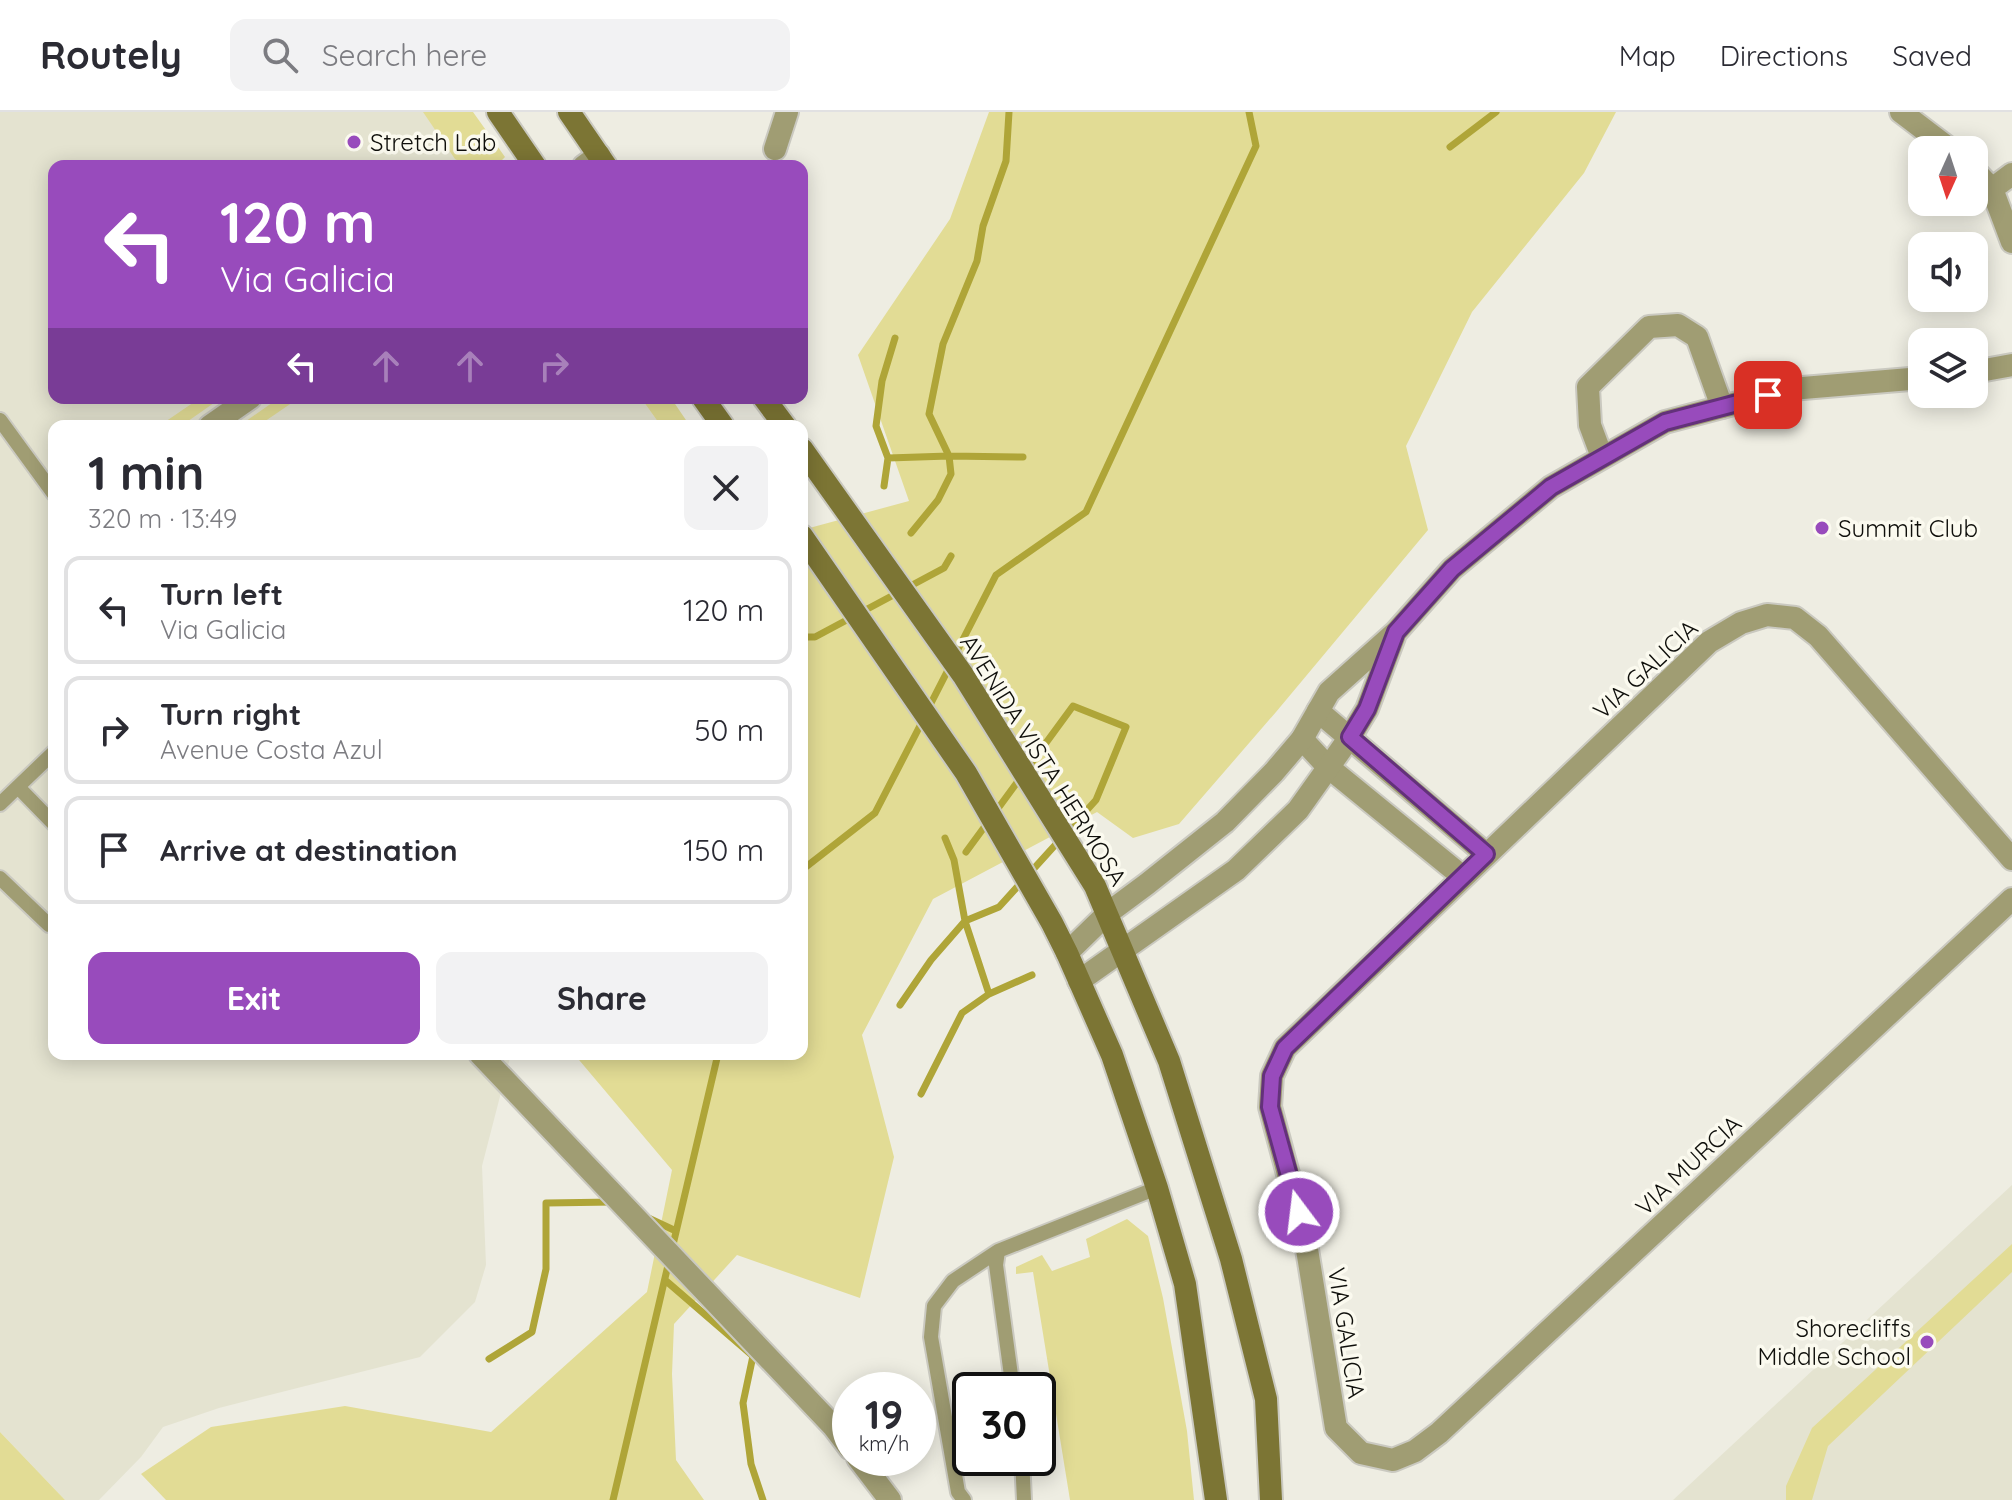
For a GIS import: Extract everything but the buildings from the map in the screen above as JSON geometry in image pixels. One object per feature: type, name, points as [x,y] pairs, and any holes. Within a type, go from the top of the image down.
[{"type":"main road","points":[[498,112],[531,160]]},
{"type":"main road","points":[[569,112],[595,160]]},
{"type":"main road","name":"AVENIDA VISTA HERMOSA","points":[[808,457],[963,675],[1095,886],[1108,913],[1169,1061],[1231,1259],[1266,1399],[1271,1500]]},
{"type":"main road","points":[[808,545],[966,773],[1052,923],[1112,1055],[1157,1188],[1185,1284],[1216,1500]]},
{"type":"street","points":[[775,149],[787,112]]},
{"type":"street","points":[[1901,112],[1933,136]]},
{"type":"street","points":[[1992,189],[2012,174]]},
{"type":"street","points":[[1988,185],[2012,242]]},
{"type":"street","points":[[1602,457],[1590,425],[1588,387],[1649,327],[1678,325],[1697,337],[1722,407]]},
{"type":"street","points":[[1988,369],[2012,365]]},
{"type":"street","points":[[1067,953],[1108,913],[1225,822],[1302,739],[1329,692],[1396,632],[1452,569],[1551,487],[1665,422],[1791,389],[1908,379]]},
{"type":"street","points":[[219,420],[241,404]]},
{"type":"street","name":"VIA GALICIA","points":[[1393,1460],[1361,1453],[1336,1428],[1305,1237],[1270,1107],[1272,1076],[1285,1048],[1709,642],[1741,623],[1767,615],[1795,618],[1818,636],[2012,859]]},
{"type":"street","points":[[1079,981],[1236,870],[1298,810],[1367,709],[1396,632]]},
{"type":"street","points":[[1318,711],[1486,854]]},
{"type":"street","points":[[1302,739],[1328,767],[1463,877]]},
{"type":"street","name":"VIA MURCIA","points":[[1393,1460],[1415,1451],[1439,1433],[2012,899]]},
{"type":"street","points":[[486,1060],[832,1425]]},
{"type":"street","points":[[872,1476],[890,1500]]},
{"type":"lane","points":[[0,420],[48,486]]},
{"type":"lane","points":[[0,804],[48,758]]},
{"type":"lane","points":[[18,787],[48,818]]},
{"type":"lane","points":[[0,878],[48,924]]},
{"type":"lane","points":[[964,1500],[958,1492],[931,1337],[934,1306],[953,1281],[998,1251],[1157,1188]]},
{"type":"lane","points":[[998,1251],[996,1265],[1011,1372]]},
{"type":"lane","points":[[1023,1476],[1024,1500]]},
{"type":"shaded area","points":[[0,112],[438,112],[472,160],[48,160],[48,404],[645,404],[657,420],[48,420],[48,1060],[509,1060],[482,1166],[486,1265],[475,1302],[420,1357],[219,1408],[163,1427],[141,1457],[99,1500],[65,1500],[0,1432]]},
{"type":"shaded area","points":[[423,112],[473,112],[505,157],[502,160],[455,159]]},
{"type":"shaded area","points":[[989,112],[1616,112],[1584,173],[1472,312],[1406,446],[1428,530],[1179,824],[1133,838],[1097,812],[933,899],[862,1035],[894,1157],[860,1298],[737,1255],[674,1324],[672,1374],[676,1460],[704,1500],[166,1500],[141,1474],[211,1427],[345,1406],[491,1432],[647,1292],[672,1170],[579,1060],[808,1060],[808,528],[909,501],[858,355],[950,219]]},
{"type":"shaded area","points":[[191,404],[212,404],[190,420],[168,420]]},
{"type":"shaded area","points":[[270,404],[290,404],[267,420],[248,420]]},
{"type":"shaded area","points":[[645,404],[675,404],[686,420],[657,420]]},
{"type":"shaded area","name":"Shorecliffs Middle School","points":[[2012,1185],[2012,1500],[1673,1500]]},
{"type":"shaded area","points":[[1127,1219],[1148,1236],[1163,1298],[1187,1431],[1194,1500],[1070,1500],[1056,1414],[1056,1372],[1049,1372],[1033,1272],[1016,1274],[1016,1267],[1042,1255],[1052,1271],[1090,1257],[1086,1239]]},
{"type":"shaded area","points":[[2012,1244],[2012,1272],[1828,1446],[1812,1500],[1786,1500],[1786,1486],[1812,1428]]},
{"type":"shaded area","points":[[0,1432],[65,1500],[0,1500]]},
{"type":"waterway","points":[[911,533],[938,500],[951,474],[949,456],[929,414],[943,344],[977,261],[983,226],[1006,161],[1009,112]]},
{"type":"waterway","points":[[955,655],[996,575],[1086,512],[1256,146],[1249,112]]},
{"type":"waterway","points":[[1450,147],[1496,112]]},
{"type":"waterway","points":[[884,486],[888,458],[876,426],[882,381],[895,338]]},
{"type":"waterway","points":[[888,458],[1023,457]]},
{"type":"waterway","points":[[808,637],[815,637],[944,568],[951,556]]},
{"type":"waterway","points":[[928,709],[950,666]]},
{"type":"waterway","points":[[900,1005],[931,960],[965,921],[999,907],[1096,800],[1126,727],[1073,706],[966,852]]},
{"type":"waterway","points":[[808,865],[875,813],[923,720]]},
{"type":"waterway","points":[[945,838],[954,860],[965,921],[989,994]]},
{"type":"waterway","points":[[921,1094],[962,1013],[989,994],[1032,975]]},
{"type":"waterway","points":[[672,1249],[717,1060]]},
{"type":"waterway","points":[[489,1359],[532,1332],[546,1269],[546,1203],[614,1202]]},
{"type":"waterway","points":[[644,1216],[676,1231]]},
{"type":"waterway","points":[[613,1500],[669,1261]]},
{"type":"waterway","points":[[665,1280],[753,1356],[743,1403],[751,1464],[763,1500]]},
{"type":"place","name":"Stretch Lab","points":[[354,142]]},
{"type":"place","name":"Summit Club","points":[[1822,528]]},
{"type":"place","name":"Shorecliffs Middle School","points":[[1927,1342]]},
{"type":"route","points":[[1299,1212],[1270,1107],[1272,1076],[1285,1048],[1486,854],[1350,737],[1367,709],[1396,632],[1452,569],[1551,487],[1665,422],[1768,395]]}]
